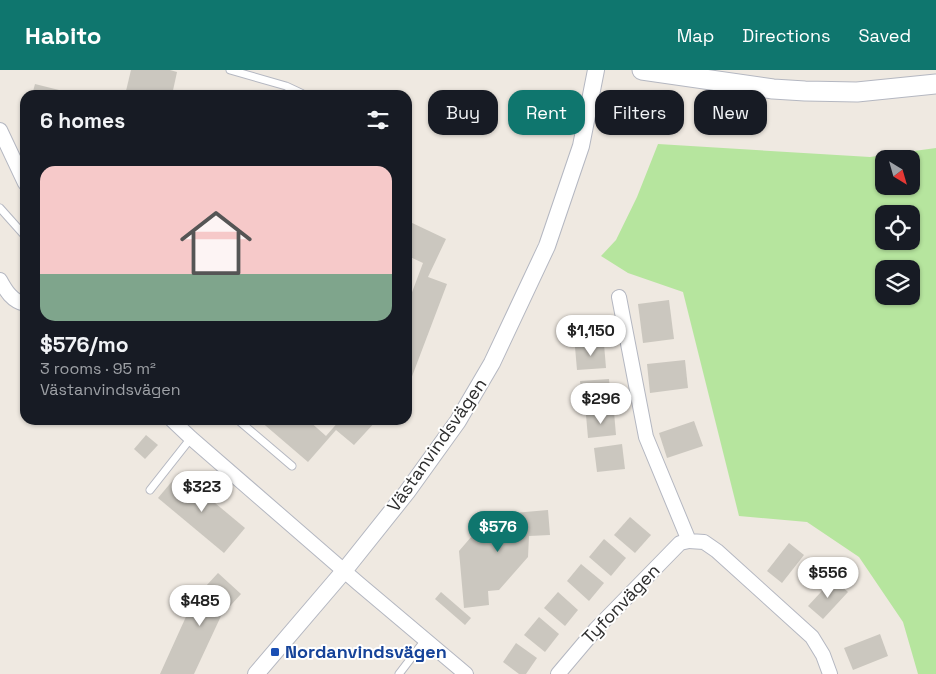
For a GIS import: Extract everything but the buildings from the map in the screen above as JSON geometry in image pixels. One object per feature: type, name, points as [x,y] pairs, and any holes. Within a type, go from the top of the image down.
[{"type":"main road","points":[[642,70],[805,92],[856,92],[936,84]]},
{"type":"street","name":"Västanvindsvägen","points":[[256,674],[344,571],[407,492],[458,421],[492,363],[547,246],[581,146],[596,70]]},
{"type":"street","points":[[0,130],[20,172]]},
{"type":"street","points":[[0,280],[12,297],[20,302]]},
{"type":"street","points":[[619,297],[646,437],[689,541],[704,542],[717,551],[812,637],[823,655],[830,674]]},
{"type":"street","points":[[177,425],[344,571],[466,674]]},
{"type":"street","name":"Tyfonvägen","points":[[558,674],[596,629],[680,543],[689,541]]},
{"type":"lane","points":[[230,70],[295,90]]},
{"type":"lane","points":[[0,208],[20,230]]},
{"type":"lane","points":[[244,425],[292,466]]},
{"type":"lane","points":[[150,490],[191,438]]},
{"type":"lane","points":[[399,674],[425,640]]},
{"type":"green space","points":[[658,144],[875,156],[875,195],[920,195],[920,150],[936,148],[936,674],[918,674],[903,622],[859,557],[807,522],[739,516],[683,292],[628,273],[601,256],[616,240],[637,197]]},
{"type":"place","name":"Nordanvindsvägen","points":[[275,652]]}]
